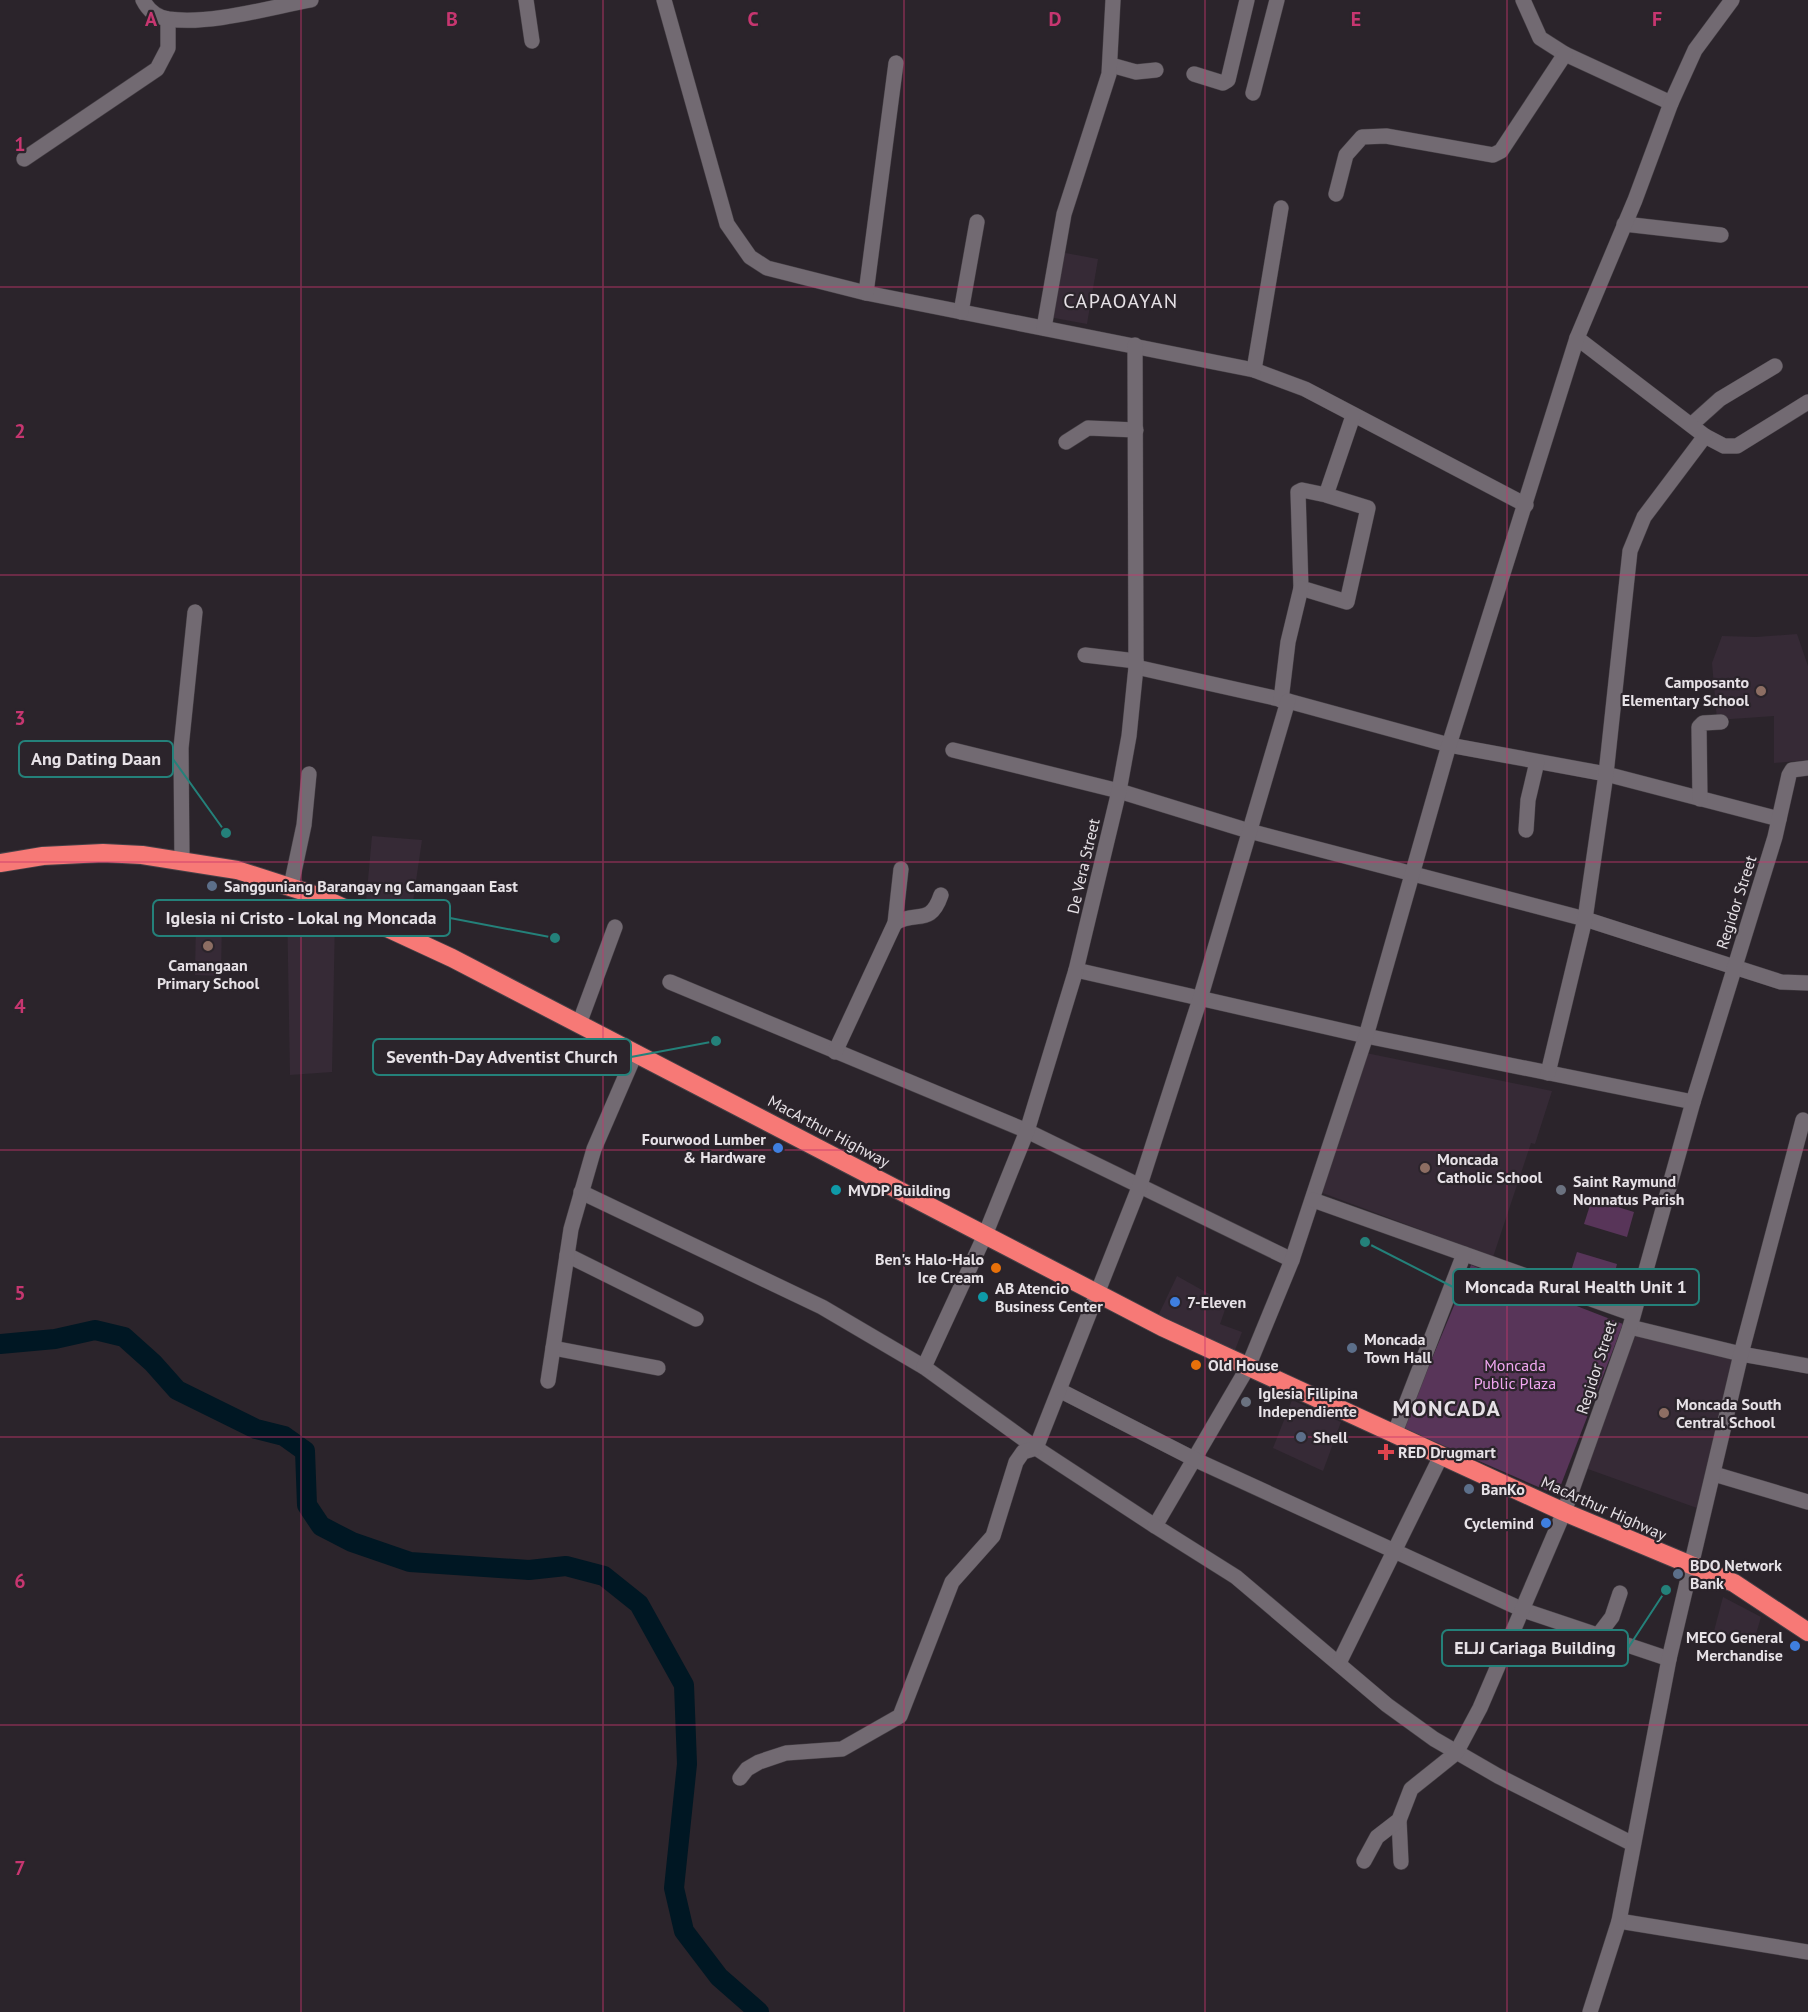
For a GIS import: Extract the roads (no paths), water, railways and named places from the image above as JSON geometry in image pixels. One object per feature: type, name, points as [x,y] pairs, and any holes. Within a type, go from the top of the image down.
[{"type":"highway","name":"MacArthur Highway","points":[[0,863],[43,856],[103,853],[182,860],[237,870],[291,886],[377,922],[636,1052],[1099,1294],[1394,1435],[1564,1512],[1734,1583],[1808,1632]]},
{"type":"street","points":[[143,0],[152,12],[168,19],[229,15],[283,2],[311,0]]},
{"type":"street","points":[[526,0],[532,41]]},
{"type":"street","points":[[664,0],[727,224],[750,257],[761,265],[866,293],[1254,370],[1305,389],[1526,505]]},
{"type":"street","points":[[1044,328],[1064,214],[1111,66],[1113,0]]},
{"type":"street","points":[[1194,74],[1223,83],[1228,80],[1246,0]]},
{"type":"street","points":[[1253,93],[1277,0]]},
{"type":"street","points":[[1523,0],[1540,38],[1564,54],[1671,103]]},
{"type":"street","points":[[1155,1526],[1196,1460],[1248,1367],[1292,1260],[1366,1036],[1449,745],[1577,338],[1671,103],[1695,50],[1732,0]]},
{"type":"street","points":[[24,159],[157,69],[168,48],[168,19]]},
{"type":"street","points":[[1336,194],[1346,155],[1362,137],[1386,136],[1493,154],[1501,151],[1564,54]]},
{"type":"street","points":[[866,293],[896,63]]},
{"type":"street","points":[[1111,66],[1136,72],[1156,70]]},
{"type":"street","points":[[1254,370],[1281,208]]},
{"type":"street","points":[[961,312],[977,222]]},
{"type":"street","points":[[1624,224],[1721,235]]},
{"type":"street","points":[[1577,338],[1705,436],[1725,446],[1737,446],[1808,402]]},
{"type":"street","name":"De Vera Street","points":[[924,1367],[985,1235],[1027,1131],[1076,970],[1119,791],[1129,736],[1136,664],[1134,345]]},
{"type":"street","points":[[1691,425],[1720,399],[1775,366]]},
{"type":"street","points":[[1326,495],[1353,416]]},
{"type":"street","points":[[1066,442],[1088,428],[1136,430]]},
{"type":"street","points":[[1548,1073],[1585,919],[1606,774],[1630,552],[1644,517],[1705,436]]},
{"type":"street","points":[[740,1778],[759,1762],[786,1753],[842,1749],[900,1716],[952,1582],[993,1536],[1016,1462],[1023,1452],[1036,1448],[1061,1391],[1140,1185],[1200,999],[1249,831],[1284,700],[1288,642],[1301,588],[1298,492],[1302,490],[1326,495],[1368,508],[1349,599],[1344,602],[1301,588]]},
{"type":"street","points":[[182,860],[181,748],[195,612]]},
{"type":"street","points":[[1085,655],[1136,664],[1284,700],[1449,745],[1606,774],[1779,819]]},
{"type":"street","points":[[1700,799],[1699,727],[1703,723],[1721,722]]},
{"type":"street","points":[[954,750],[1119,791],[1249,831],[1585,919],[1781,982],[1808,983]]},
{"type":"street","points":[[1526,830],[1528,800],[1537,762]]},
{"type":"street","name":"Regidor Street","points":[[1456,1753],[1480,1708],[1564,1512],[1631,1321],[1693,1102],[1792,770],[1808,768]]},
{"type":"street","points":[[291,886],[304,825],[309,774]]},
{"type":"street","points":[[836,1052],[895,923],[901,868]]},
{"type":"street","points":[[895,923],[902,919],[926,917],[931,914],[940,895]]},
{"type":"street","points":[[579,1024],[615,927]]},
{"type":"street","points":[[1076,970],[1366,1036],[1693,1102]]},
{"type":"street","points":[[670,982],[1027,1131],[1292,1260]]},
{"type":"street","points":[[548,1381],[567,1255],[581,1192],[594,1149],[636,1052]]},
{"type":"street","points":[[1590,2012],[1619,1921],[1669,1659],[1690,1566],[1714,1474],[1741,1354],[1803,1120]]},
{"type":"street","points":[[581,1192],[822,1307],[924,1367],[1036,1448],[1236,1577],[1387,1705],[1456,1753],[1633,1844]]},
{"type":"street","points":[[1313,1200],[1464,1254],[1631,1321],[1741,1354],[1808,1366]]},
{"type":"street","points":[[1394,1435],[1464,1254]]},
{"type":"street","points":[[567,1255],[696,1319]]},
{"type":"street","points":[[553,1348],[658,1368]]},
{"type":"street","points":[[1061,1391],[1196,1460],[1523,1610],[1669,1659]]},
{"type":"street","points":[[1340,1663],[1442,1456]]},
{"type":"street","points":[[1714,1474],[1808,1502]]},
{"type":"street","points":[[1599,1634],[1615,1611],[1620,1593]]},
{"type":"street","points":[[1401,1862],[1399,1820],[1412,1788],[1456,1753]]},
{"type":"street","points":[[1364,1861],[1377,1837],[1399,1820]]},
{"type":"street","points":[[1619,1921],[1808,1952]]},
{"type":"waterway","points":[[0,1344],[55,1339],[95,1330],[124,1337],[153,1363],[177,1390],[256,1429],[284,1436],[305,1451],[307,1505],[321,1526],[352,1542],[410,1562],[529,1570],[566,1566],[604,1576],[639,1604],[684,1685],[687,1764],[674,1888],[684,1931],[719,1977],[759,2012]]},
{"type":"place","name":"Camposanto Elementary School","points":[[1761,691]]},
{"type":"place","name":"Ang Dating Daan","points":[[226,833]]},
{"type":"place","name":"Sangguniang Barangay ng Camangaan East","points":[[212,886]]},
{"type":"place","name":"Iglesia ni Cristo - Lokal ng Moncada","points":[[555,938]]},
{"type":"place","name":"Camangaan Primary School","points":[[208,946]]},
{"type":"place","name":"Seventh-Day Adventist Church","points":[[716,1041]]},
{"type":"place","name":"Fourwood Lumber & Hardware","points":[[778,1148]]},
{"type":"place","name":"Moncada Catholic School","points":[[1425,1168]]},
{"type":"place","name":"MVDP Building","points":[[836,1190]]},
{"type":"place","name":"Saint Raymund Nonnatus Parish","points":[[1561,1190]]},
{"type":"place","name":"Moncada Rural Health Unit 1","points":[[1365,1242]]},
{"type":"place","name":"Ben's Halo-Halo Ice Cream","points":[[996,1268]]},
{"type":"place","name":"AB Atencio Business Center","points":[[983,1297]]},
{"type":"place","name":"7-Eleven","points":[[1175,1302]]},
{"type":"place","name":"Moncada Town Hall","points":[[1352,1348]]},
{"type":"place","name":"Old House","points":[[1196,1365]]},
{"type":"place","name":"Iglesia Filipina Independiente","points":[[1246,1402]]},
{"type":"place","name":"Moncada South Central School","points":[[1664,1413]]},
{"type":"place","name":"Shell","points":[[1301,1437]]},
{"type":"place","name":"RED Drugmart","points":[[1386,1452]]},
{"type":"place","name":"BanKo","points":[[1469,1489]]},
{"type":"place","name":"Cyclemind","points":[[1546,1523]]},
{"type":"place","name":"BDO Network Bank","points":[[1678,1574]]},
{"type":"place","name":"ELJJ Cariaga Building","points":[[1666,1590]]},
{"type":"place","name":"MECO General Merchandise","points":[[1795,1646]]},
{"type":"district","name":"CAPAOAYAN","points":[[1121,301]]},
{"type":"district","name":"MONCADA","points":[[1447,1408]]},
{"type":"park label","name":"Moncada Public Plaza","points":[[1515,1374]]}]
